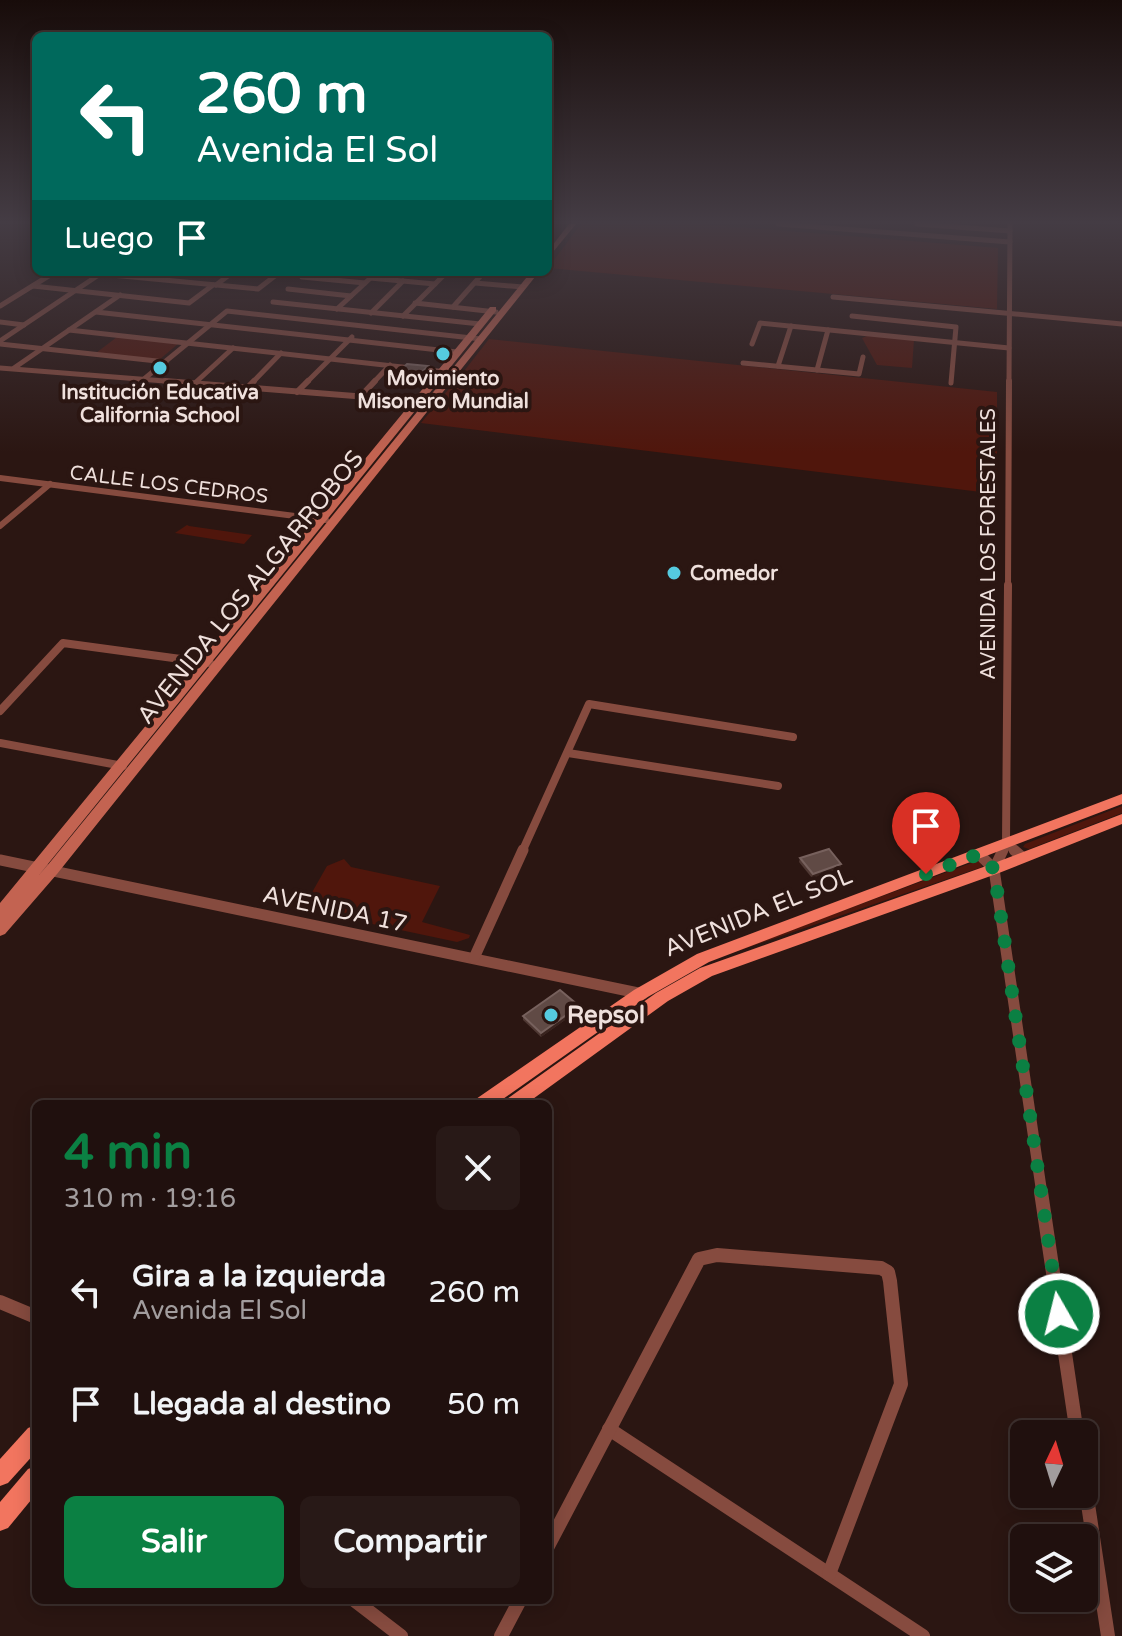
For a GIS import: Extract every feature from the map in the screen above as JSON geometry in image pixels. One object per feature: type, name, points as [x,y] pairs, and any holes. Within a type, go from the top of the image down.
[{"type":"main road","name":"AVENIDA EL SOL","points":[[488,1100],[640,994],[703,958],[1122,799]]},
{"type":"main road","name":"AVENIDA EL SOL","points":[[519,1100],[662,997],[706,972],[994,869],[1122,819]]},
{"type":"main road","points":[[0,1475],[32,1440]]},
{"type":"main road","points":[[0,1520],[32,1482]]},
{"type":"street","points":[[0,342],[61,300]]},
{"type":"street","points":[[13,369],[112,300]]},
{"type":"street","points":[[166,300],[189,303],[193,300]]},
{"type":"street","points":[[275,300],[273,302],[480,324]]},
{"type":"street","points":[[337,309],[346,300]]},
{"type":"street","points":[[371,313],[384,300]]},
{"type":"street","points":[[403,316],[418,300]]},
{"type":"street","points":[[453,307],[459,300]]},
{"type":"street","name":"AVENIDA LOS ALGARROBOS","points":[[0,930],[506,300]]},
{"type":"street","points":[[869,300],[1122,324]]},
{"type":"street","name":"AVENIDA LOS FORESTALES","points":[[1006,843],[1009,300]]},
{"type":"street","points":[[415,303],[496,312]]},
{"type":"street","points":[[937,325],[940,307]]},
{"type":"street","points":[[144,379],[227,311],[475,338]]},
{"type":"street","points":[[96,312],[457,352]]},
{"type":"street","name":"AVENIDA LOS ALGARROBOS","points":[[448,372],[457,352],[475,338],[480,324],[496,312]]},
{"type":"street","points":[[852,316],[956,327],[951,383]]},
{"type":"street","points":[[0,322],[25,325]]},
{"type":"street","points":[[752,344],[760,323],[1009,348]]},
{"type":"street","points":[[297,392],[363,326]]},
{"type":"street","points":[[778,366],[791,326]]},
{"type":"street","points":[[69,330],[448,372]]},
{"type":"street","points":[[817,370],[828,330]]},
{"type":"street","points":[[0,342],[166,362]]},
{"type":"street","points":[[195,383],[233,348]]},
{"type":"street","points":[[247,388],[281,353]]},
{"type":"street","points":[[743,363],[859,374],[863,357]]},
{"type":"street","points":[[360,397],[390,365]]},
{"type":"street","points":[[0,368],[424,402]]},
{"type":"street","name":"CALLE LOS CEDROS","points":[[0,478],[328,520]]},
{"type":"street","points":[[0,526],[50,484]]},
{"type":"street","points":[[0,711],[63,643],[212,663]]},
{"type":"street","points":[[474,958],[589,704],[793,737]]},
{"type":"street","points":[[0,743],[128,767]]},
{"type":"street","points":[[568,753],[778,786]]},
{"type":"street","points":[[1022,857],[1006,843],[994,869],[1075,1420]]},
{"type":"street","points":[[979,854],[994,869]]},
{"type":"street","name":"AVENIDA 17","points":[[0,860],[662,997]]},
{"type":"street","name":"AVENIDA LOS ALGARROBOS","points":[[0,913],[46,869]]},
{"type":"street","points":[[552,1538],[699,1259],[706,1255],[881,1268],[888,1272],[901,1384],[829,1574]]},
{"type":"street","points":[[0,1302],[32,1315]]},
{"type":"street","points":[[609,1429],[923,1636]]},
{"type":"street","points":[[1089,1508],[1108,1636]]},
{"type":"street","points":[[359,1604],[401,1636]]},
{"type":"street","points":[[501,1636],[518,1604]]},
{"type":"shaded area","points":[[902,300],[997,300],[997,309]]},
{"type":"shaded area","points":[[869,335],[914,340],[912,368],[877,365],[862,338]]},
{"type":"shaded area","points":[[117,337],[179,343],[159,360],[96,353]]},
{"type":"shaded area","points":[[489,339],[997,392],[997,494],[421,423],[457,379],[463,379],[461,375]]},
{"type":"shaded area","points":[[187,525],[252,535],[244,544],[175,533]]},
{"type":"shaded area","points":[[1122,806],[1122,813],[1029,849],[1023,847],[1025,844]]},
{"type":"shaded area","points":[[344,859],[351,867],[440,886],[422,922],[470,935],[469,938],[457,942],[311,911],[306,903],[327,866]]},
{"type":"shaded area","points":[[980,862],[982,867],[694,966]]},
{"type":"building","points":[[407,364],[428,366],[420,374],[399,372]]},
{"type":"building","points":[[829,849],[841,864],[813,874],[800,858]]},
{"type":"building","name":"Repsol","points":[[560,990],[579,1006],[541,1033],[523,1016]]},
{"type":"place","name":"Movimiento Misonero Mundial","points":[[443,354]]},
{"type":"place","name":"Institución Educativa California School","points":[[160,368]]},
{"type":"place","name":"Comedor","points":[[674,573]]},
{"type":"place","name":"Repsol","points":[[551,1015]]},
{"type":"route","points":[[926,874],[979,854],[994,869],[1059,1314]]}]
